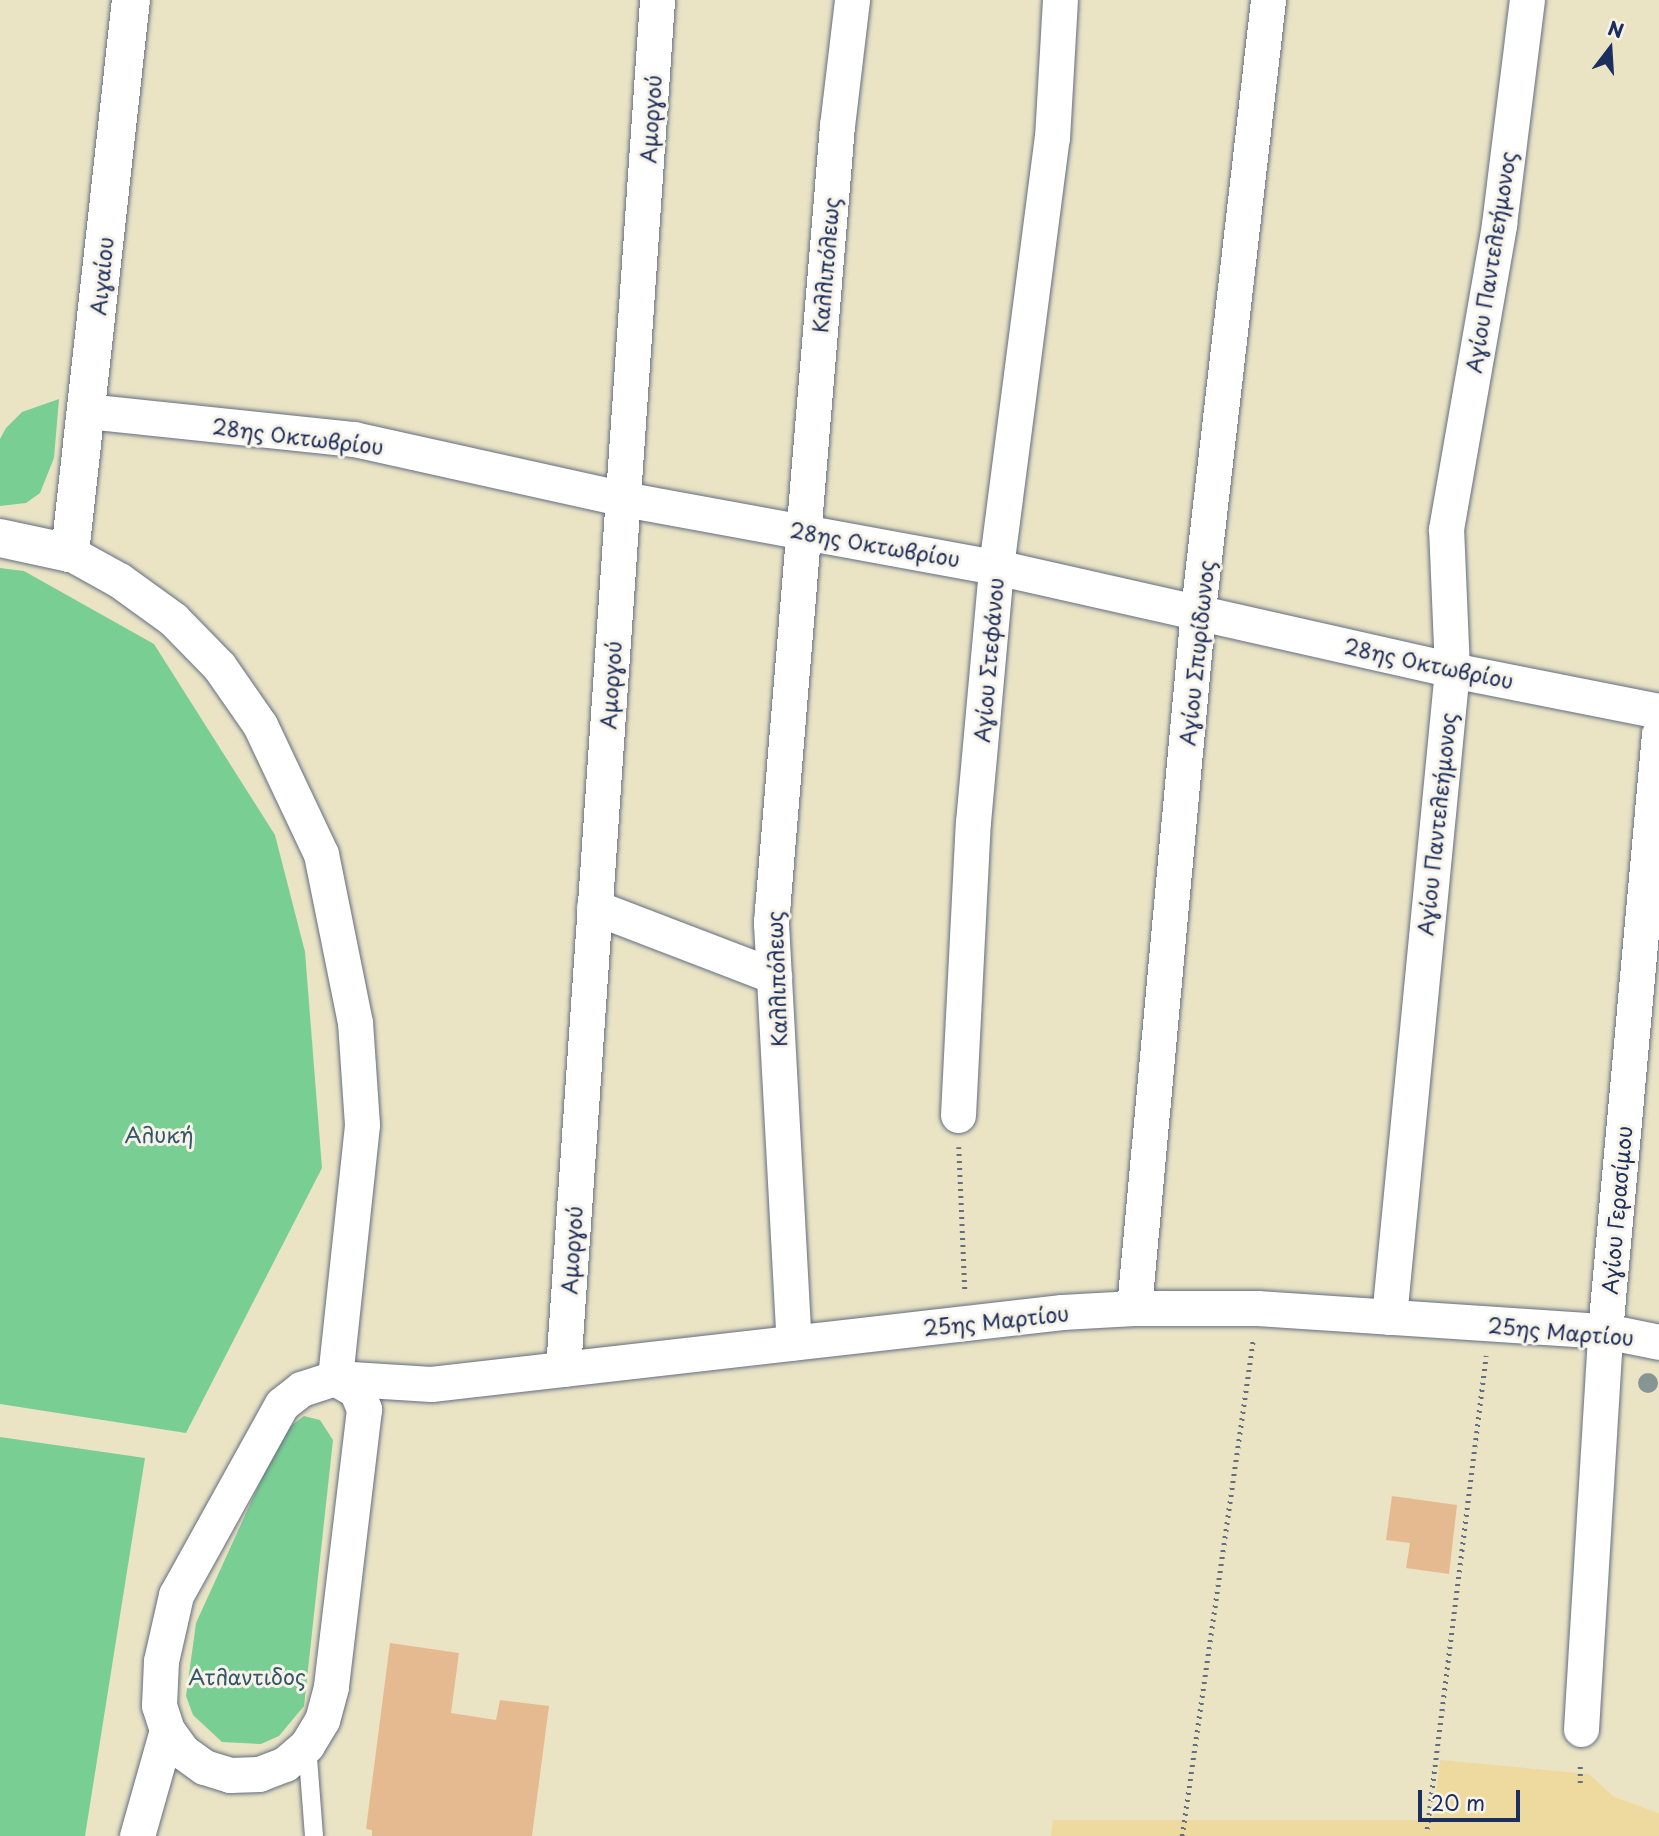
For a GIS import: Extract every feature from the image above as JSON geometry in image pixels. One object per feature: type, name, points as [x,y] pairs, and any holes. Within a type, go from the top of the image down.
[{"type":"main road","name":"Αιγαίου","points":[[70,553],[131,0]]},
{"type":"main road","points":[[0,538],[70,553]]},
{"type":"street","name":"Αμοργού","points":[[563,1369],[657,0]]},
{"type":"street","name":"Καλλιπόλεως","points":[[794,1342],[771,923],[852,0]]},
{"type":"street","name":"Αγίου Στεφάνου","points":[[958,1115],[973,822],[996,567],[1052,138],[1060,0]]},
{"type":"street","name":"Αγίου Σπυρίδωνος","points":[[1134,1308],[1198,610],[1268,0]]},
{"type":"street","name":"Αγίου Παντελεήμονος","points":[[1390,1317],[1452,670],[1446,529],[1499,224],[1527,0]]},
{"type":"street","name":"28ης Οκτωβρίου","points":[[86,411],[354,439],[624,499],[996,567],[1198,610],[1452,670],[1659,711]]},
{"type":"street","points":[[70,553],[119,580],[173,619],[219,666],[260,725],[321,854],[355,1022],[362,1125],[335,1378]]},
{"type":"street","name":"Αγίου Γερασίμου","points":[[1581,1730],[1605,1331],[1659,734]]},
{"type":"street","points":[[594,907],[774,976]]},
{"type":"street","name":"25ης Μαρτίου","points":[[335,1378],[431,1384],[966,1323],[1134,1308],[1257,1308],[1605,1331],[1659,1342]]},
{"type":"street","points":[[335,1378],[356,1390],[364,1409],[331,1687],[322,1720],[307,1745],[285,1763],[258,1774],[230,1775],[204,1767],[183,1752],[167,1730],[159,1705],[162,1661],[176,1595],[282,1404],[302,1389],[335,1378]]},
{"type":"street","points":[[137,1836],[167,1730]]},
{"type":"lane","points":[[307,1745],[312,1836]]},
{"type":"path","points":[[958,1115],[966,1323]]},
{"type":"path","points":[[1182,1836],[1257,1308]]},
{"type":"path","points":[[1427,1829],[1490,1324]]},
{"type":"green space","points":[[59,399],[54,458],[40,493],[26,503],[0,506],[0,439],[6,428],[22,412]]},
{"type":"green space","name":"Αλυκή","points":[[0,568],[24,571],[154,644],[275,835],[305,952],[322,1168],[186,1433],[0,1404]]},
{"type":"green space","name":"Ατλαντιδος","points":[[304,1416],[320,1420],[333,1440],[304,1706],[279,1736],[261,1744],[222,1742],[193,1715],[186,1696],[196,1623],[283,1432]]},
{"type":"green space","points":[[0,1437],[145,1458],[85,1836],[0,1836]]},
{"type":"sand","points":[[1440,1760],[1589,1774],[1614,1797],[1659,1813],[1659,1836],[1051,1836],[1053,1820],[1433,1820]]},
{"type":"building","points":[[1392,1496],[1457,1505],[1449,1574],[1406,1568],[1410,1543],[1386,1540]]},
{"type":"building","points":[[390,1643],[459,1653],[451,1713],[496,1720],[500,1700],[549,1706],[532,1836],[372,1836],[372,1830],[366,1829]]}]
